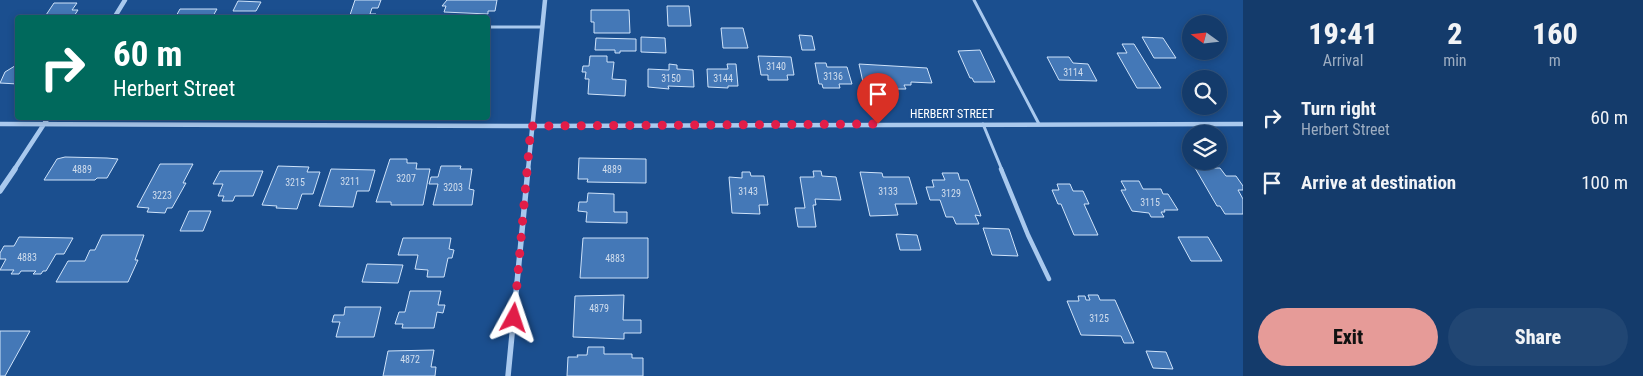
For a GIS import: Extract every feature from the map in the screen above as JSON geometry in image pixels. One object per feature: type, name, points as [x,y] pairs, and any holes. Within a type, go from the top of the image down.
[{"type":"street","points":[[116,15],[125,0]]},
{"type":"street","points":[[508,376],[544,0]]},
{"type":"street","points":[[0,191],[47,120]]},
{"type":"street","name":"HERBERT STREET","points":[[0,124],[531,126],[1243,124]]},
{"type":"lane","points":[[974,0],[1040,124]]},
{"type":"lane","points":[[490,27],[542,28]]},
{"type":"lane","points":[[983,124],[1028,236],[1049,279]]},
{"type":"building","points":[[355,0],[381,0],[378,8],[372,8],[370,14],[376,15],[350,15]]},
{"type":"building","points":[[447,0],[497,0],[495,11],[488,11],[488,14],[444,12],[446,6],[442,6]]},
{"type":"building","points":[[238,1],[261,2],[256,11],[233,11]]},
{"type":"building","points":[[54,3],[77,3],[72,10],[78,10],[75,15],[46,15]]},
{"type":"building","points":[[667,6],[689,6],[691,26],[668,26]]},
{"type":"building","points":[[180,9],[217,9],[214,15],[177,15]]},
{"type":"building","points":[[591,10],[629,10],[630,33],[594,33],[594,22],[591,22]]},
{"type":"building","points":[[721,28],[743,28],[748,48],[723,48]]},
{"type":"building","points":[[799,35],[812,36],[815,50],[802,50]]},
{"type":"building","points":[[641,37],[665,38],[666,53],[641,52]]},
{"type":"building","points":[[1142,37],[1163,38],[1176,58],[1154,58]]},
{"type":"building","points":[[596,38],[636,39],[636,51],[620,51],[620,53],[615,53],[615,50],[595,50]]},
{"type":"building","points":[[1122,44],[1134,44],[1161,88],[1137,88],[1117,53],[1127,53]]},
{"type":"building","points":[[980,50],[995,82],[974,82],[970,78],[958,51]]},
{"type":"building","points":[[590,56],[607,56],[607,62],[614,62],[612,79],[626,80],[625,96],[588,94],[589,79],[585,79],[586,72],[582,72],[583,66],[589,66]]},
{"type":"building","points":[[758,56],[791,57],[794,75],[787,75],[788,80],[768,80],[768,75],[761,75]]},
{"type":"building","points":[[1047,57],[1069,57],[1073,63],[1088,64],[1097,81],[1059,80]]},
{"type":"building","points":[[815,63],[826,63],[827,67],[847,67],[852,84],[839,84],[840,88],[823,88],[822,84],[819,84]]},
{"type":"building","points":[[669,64],[677,65],[677,69],[693,70],[694,87],[668,86],[669,89],[648,87],[648,69],[669,70]]},
{"type":"building","points":[[727,64],[736,64],[738,86],[728,86],[728,88],[708,87],[707,69],[728,69]]},
{"type":"building","points":[[859,64],[927,68],[932,83],[911,82],[911,85],[904,85],[906,89],[897,89],[896,85],[883,85],[882,82],[863,82]]},
{"type":"building","points":[[15,66],[15,84],[0,83],[5,72]]},
{"type":"building","points":[[65,157],[118,159],[107,178],[97,178],[95,180],[44,180],[57,159]]},
{"type":"building","points":[[579,158],[646,159],[646,183],[587,182],[588,179],[578,179]]},
{"type":"building","points":[[390,159],[407,159],[407,163],[417,163],[416,169],[430,169],[423,205],[391,205],[391,202],[376,202]]},
{"type":"building","points":[[160,164],[193,164],[183,183],[186,183],[172,208],[167,208],[165,213],[147,212],[149,208],[137,207]]},
{"type":"building","points":[[278,166],[309,167],[307,172],[320,172],[313,194],[302,194],[297,209],[262,205]]},
{"type":"building","points":[[441,166],[461,166],[460,169],[472,169],[469,189],[474,190],[472,205],[433,205],[438,184],[429,184],[431,177],[438,177]]},
{"type":"building","points":[[331,169],[375,170],[369,191],[357,191],[353,207],[319,206]]},
{"type":"building","points":[[1196,170],[1222,170],[1226,176],[1236,176],[1243,186],[1243,190],[1238,190],[1243,199],[1243,214],[1225,214],[1220,206],[1217,206]]},
{"type":"building","points":[[220,171],[263,171],[253,196],[235,196],[233,201],[222,201],[224,196],[218,196],[223,184],[213,184]]},
{"type":"building","points":[[813,171],[821,171],[822,176],[836,177],[841,200],[815,199],[816,205],[813,205],[816,227],[798,227],[795,208],[805,208],[800,177],[814,177]]},
{"type":"building","points":[[742,172],[750,172],[751,176],[764,176],[768,205],[759,205],[760,214],[732,213],[729,177],[742,178]]},
{"type":"building","points":[[860,172],[882,173],[883,177],[909,177],[917,204],[895,204],[898,215],[870,216]]},
{"type":"building","points":[[942,173],[958,173],[960,180],[968,180],[981,216],[975,215],[979,224],[956,224],[953,217],[946,217],[940,200],[930,200],[926,187],[934,187],[932,180],[945,180]]},
{"type":"building","points":[[1121,181],[1139,181],[1143,189],[1161,189],[1163,194],[1168,194],[1178,210],[1164,210],[1165,212],[1161,212],[1164,217],[1151,217],[1149,213],[1132,211],[1121,190],[1126,190]]},
{"type":"building","points":[[1057,184],[1070,184],[1073,191],[1083,191],[1089,204],[1084,204],[1098,235],[1074,235],[1061,204],[1058,204],[1052,190],[1059,190]]},
{"type":"building","points":[[588,193],[614,194],[614,212],[627,212],[627,223],[586,222],[587,212],[578,211],[579,202],[587,202]]},
{"type":"building","points":[[189,211],[211,211],[203,231],[180,231]]},
{"type":"building","points":[[983,228],[1009,229],[1018,256],[992,255]]},
{"type":"building","points":[[896,234],[917,235],[921,250],[900,250]]},
{"type":"building","points":[[102,235],[144,235],[135,260],[138,260],[128,282],[56,282],[68,261],[85,261],[90,250],[95,250]]},
{"type":"building","points":[[19,237],[73,238],[64,254],[56,254],[46,271],[43,271],[41,274],[33,274],[36,271],[21,271],[19,274],[11,274],[14,270],[0,270],[6,259],[0,259],[0,253],[4,246],[14,246]]},
{"type":"building","points":[[1178,237],[1208,237],[1222,261],[1191,261]]},
{"type":"building","points":[[403,238],[451,238],[449,249],[454,250],[452,258],[448,258],[444,277],[427,277],[428,270],[415,269],[418,255],[398,255]]},
{"type":"building","points":[[583,238],[648,238],[648,278],[580,278]]},
{"type":"building","points":[[367,264],[403,265],[398,283],[362,282]]},
{"type":"building","points":[[410,291],[441,291],[438,305],[445,305],[443,313],[437,312],[434,328],[402,328],[403,324],[395,324],[399,312],[405,312]]},
{"type":"building","points":[[624,295],[623,320],[641,320],[641,333],[624,333],[624,339],[573,337],[575,296]]},
{"type":"building","points":[[1088,295],[1098,295],[1100,300],[1115,300],[1134,343],[1124,343],[1121,336],[1081,335],[1067,301],[1079,301],[1078,296],[1085,296],[1086,300],[1090,300]]},
{"type":"building","points":[[345,307],[381,307],[374,337],[336,337],[340,322],[332,322],[334,315],[344,315]]},
{"type":"building","points":[[0,331],[30,331],[5,376],[0,376]]},
{"type":"building","points":[[588,347],[604,347],[604,354],[632,354],[632,358],[643,358],[643,376],[567,376],[568,357],[587,355]]},
{"type":"building","points":[[434,350],[431,367],[436,367],[435,376],[383,376],[388,351]]},
{"type":"building","points":[[1146,351],[1166,352],[1173,369],[1153,368]]},
{"type":"route","points":[[514,318],[531,126],[878,124]]}]
